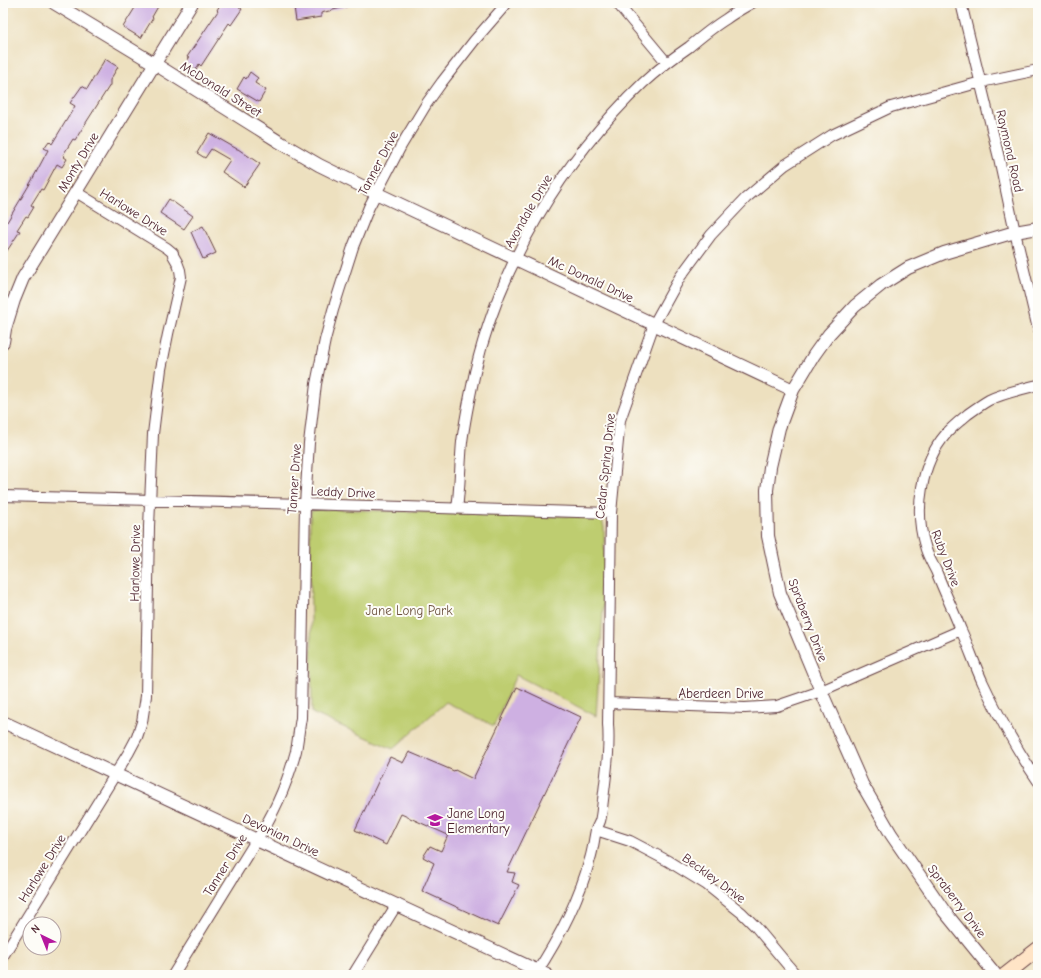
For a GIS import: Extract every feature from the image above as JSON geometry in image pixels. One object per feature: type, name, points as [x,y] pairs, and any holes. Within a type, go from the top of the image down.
[{"type":"main road","points":[[1005,975],[1038,950]]},
{"type":"street","name":"McDonald Street","points":[[54,3],[305,157],[376,193]]},
{"type":"street","name":"Monty Drive","points":[[3,342],[5,329],[14,300],[23,278],[192,3]]},
{"type":"street","name":"Tanner Drive","points":[[173,975],[267,824],[279,802],[293,763],[298,738],[301,705],[305,504],[310,428],[316,384],[325,340],[353,247],[376,193],[427,103],[474,41],[507,3]]},
{"type":"street","points":[[617,3],[667,63]]},
{"type":"street","name":"Avondale Drive","points":[[456,509],[459,492],[462,441],[474,377],[481,351],[494,311],[516,259],[533,225],[563,177],[615,112],[644,83],[667,63],[726,19],[752,3]]},
{"type":"street","name":"Raymond Road","points":[[961,3],[999,158],[1038,329]]},
{"type":"street","name":"Cedar Spring Drive","points":[[540,973],[577,897],[590,861],[596,830],[600,820],[608,760],[611,512],[620,420],[654,324],[680,277],[711,235],[746,198],[785,166],[832,135],[890,107],[980,82],[1038,70]]},
{"type":"street","name":"Harlowe Drive","points":[[3,956],[129,752],[137,737],[146,703],[150,499],[154,434],[162,369],[168,334],[180,282],[180,270],[173,253],[167,248],[76,192]]},
{"type":"street","name":"Mc Donald Drive","points":[[376,193],[793,390]]},
{"type":"street","name":"Spraberry Drive","points":[[996,975],[944,911],[891,834],[862,784],[780,593],[768,536],[767,490],[770,467],[779,428],[793,390],[814,355],[829,334],[855,306],[881,285],[908,268],[944,253],[1015,232],[1038,228]]},
{"type":"street","name":"Ruby Drive","points":[[1038,385],[1000,395],[988,401],[959,421],[945,435],[936,449],[925,475],[920,507],[921,529],[925,546],[983,682],[1007,729],[1027,765],[1038,781]]},
{"type":"street","name":"Leddy Drive","points":[[3,496],[611,512]]},
{"type":"street","name":"Aberdeen Drive","points":[[609,703],[745,708],[777,706],[821,691],[961,630]]},
{"type":"street","name":"Devonian Drive","points":[[3,722],[397,904],[540,973]]},
{"type":"street","name":"Beckley Drive","points":[[596,830],[630,841],[668,861],[707,885],[737,909],[756,927],[796,975]]},
{"type":"street","points":[[353,975],[397,904]]},
{"type":"green space","name":"Jane Long Park","points":[[320,509],[596,517],[602,520],[604,527],[605,582],[596,716],[516,675],[494,726],[446,702],[393,749],[312,713],[310,521],[311,511]]},
{"type":"building","points":[[138,3],[160,3],[141,38],[123,27]]},
{"type":"building","points":[[221,3],[240,3],[238,6],[242,9],[231,25],[229,23],[201,66],[199,64],[196,70],[186,63],[189,58],[187,57],[218,11],[217,10]]},
{"type":"building","points":[[319,3],[348,3],[349,6],[321,13],[321,17],[296,21],[294,7]]},
{"type":"building","points":[[105,59],[118,67],[110,80],[110,85],[75,140],[73,139],[63,155],[67,159],[62,167],[57,164],[43,190],[41,189],[31,205],[34,207],[17,230],[20,231],[3,257],[3,220],[7,222],[48,150],[44,148],[49,141],[52,144],[75,106],[70,103],[82,86],[87,89]]},
{"type":"building","points":[[250,72],[258,78],[255,83],[266,90],[259,102],[237,89],[244,77],[246,79]]},
{"type":"building","points":[[209,133],[238,149],[260,164],[244,187],[222,172],[230,160],[211,149],[205,158],[197,153]]},
{"type":"building","points":[[169,199],[193,216],[184,229],[160,213]]},
{"type":"building","points":[[203,226],[216,253],[203,259],[191,232]]},
{"type":"building","points":[[517,687],[581,717],[507,872],[515,873],[512,882],[519,885],[498,926],[422,891],[434,863],[423,857],[430,846],[441,851],[448,835],[401,814],[386,845],[355,830],[390,757],[403,763],[409,752],[454,771],[455,770],[473,779]]},
{"type":"place","name":"Jane Long Elementary","points":[[435,820]]}]
